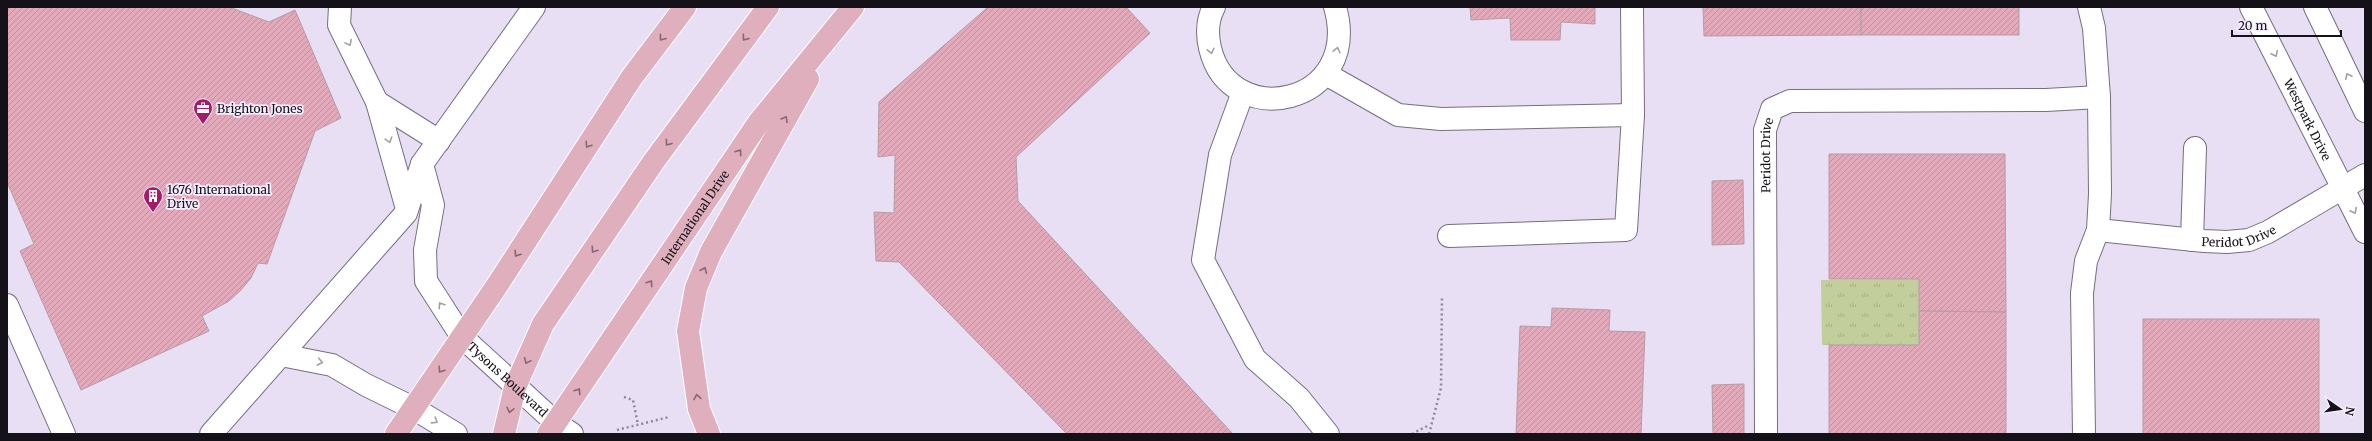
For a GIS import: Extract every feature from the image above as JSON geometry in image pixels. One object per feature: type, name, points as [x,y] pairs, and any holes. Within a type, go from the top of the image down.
[{"type":"main road","points":[[504,434],[515,387],[544,324],[654,161],[768,7]]},
{"type":"main road","points":[[396,434],[415,409],[632,77],[681,12]]},
{"type":"main road","points":[[709,434],[699,409],[688,331],[696,288],[712,252],[756,170],[847,14]]},
{"type":"main road","name":"International Drive","points":[[559,430],[759,122],[847,14]]},
{"type":"street","points":[[340,7],[339,25],[377,102],[408,209]]},
{"type":"street","points":[[211,434],[408,209],[422,164],[534,7]]},
{"type":"street","points":[[1214,7],[1211,13],[1207,35],[1212,58],[1225,78],[1243,92],[1265,99],[1288,98],[1309,89],[1326,74],[1337,53],[1340,30],[1335,7]]},
{"type":"street","points":[[1450,236],[1626,230],[1633,115],[1632,7]]},
{"type":"street","points":[[2084,434],[2082,293],[2086,261],[2098,230],[2100,194],[2099,97],[2094,28],[2089,7]]},
{"type":"street","name":"Westpark Drive","points":[[2251,7],[2365,232]]},
{"type":"street","points":[[2315,7],[2365,111]]},
{"type":"street","points":[[1326,74],[1398,115],[1441,119],[1633,115]]},
{"type":"street","points":[[1243,92],[1220,155],[1202,260],[1255,359],[1299,398],[1328,434]]},
{"type":"street","name":"Peridot Drive","points":[[1766,434],[1765,130],[1772,109],[1790,101],[2046,100],[2099,97]]},
{"type":"street","points":[[377,102],[439,141]]},
{"type":"street","points":[[2192,240],[2195,148]]},
{"type":"street","name":"Tysons Boulevard","points":[[422,164],[433,205],[425,250],[426,282],[462,337],[559,430]]},
{"type":"street","name":"Peridot Drive","points":[[2098,230],[2192,240],[2227,242],[2249,240],[2268,232],[2365,176]]},
{"type":"street","points":[[7,305],[64,434]]},
{"type":"street","points":[[281,355],[332,365],[366,385],[415,409],[456,434]]},
{"type":"path","points":[[1429,434],[1430,425],[1441,388],[1442,296]]},
{"type":"path","points":[[624,397],[633,400],[638,425]]},
{"type":"path","points":[[617,430],[669,417]]},
{"type":"path","points":[[1412,434],[1430,425]]},
{"type":"green space","points":[[1919,279],[1919,345],[1822,345],[1821,280]]},
{"type":"building","name":"1676 International Drive","points":[[7,7],[229,7],[269,22],[295,10],[341,118],[315,131],[267,264],[258,263],[251,278],[240,291],[229,301],[202,316],[209,331],[81,390],[20,251],[34,244],[7,182]]},
{"type":"building","points":[[988,7],[1126,7],[1150,33],[1016,157],[1018,201],[1232,433],[1067,434],[899,262],[876,261],[874,212],[894,213],[895,155],[878,157],[879,102]]},
{"type":"building","points":[[1470,7],[1595,7],[1595,24],[1561,22],[1560,40],[1511,40],[1510,18],[1471,20]]},
{"type":"building","points":[[1703,7],[1861,7],[1861,35],[1704,36]]},
{"type":"building","points":[[1861,7],[2019,7],[2019,35],[1861,35]]},
{"type":"building","points":[[1829,154],[2005,154],[2006,312],[1919,311],[1919,279],[1829,279]]},
{"type":"building","points":[[1743,180],[1744,244],[1712,245],[1712,181]]},
{"type":"building","points":[[1552,308],[1610,310],[1609,331],[1645,332],[1641,434],[1516,434],[1520,326],[1551,327]]},
{"type":"building","points":[[1919,311],[2006,312],[2006,434],[1829,434],[1829,345],[1919,345]]},
{"type":"building","points":[[2143,319],[2319,319],[2319,434],[2143,434]]},
{"type":"building","points":[[1744,384],[1744,434],[1713,434],[1712,385]]},
{"type":"place","name":"Brighton Jones","points":[[203,125]]},
{"type":"place","name":"1676 International Drive","points":[[153,213]]}]
